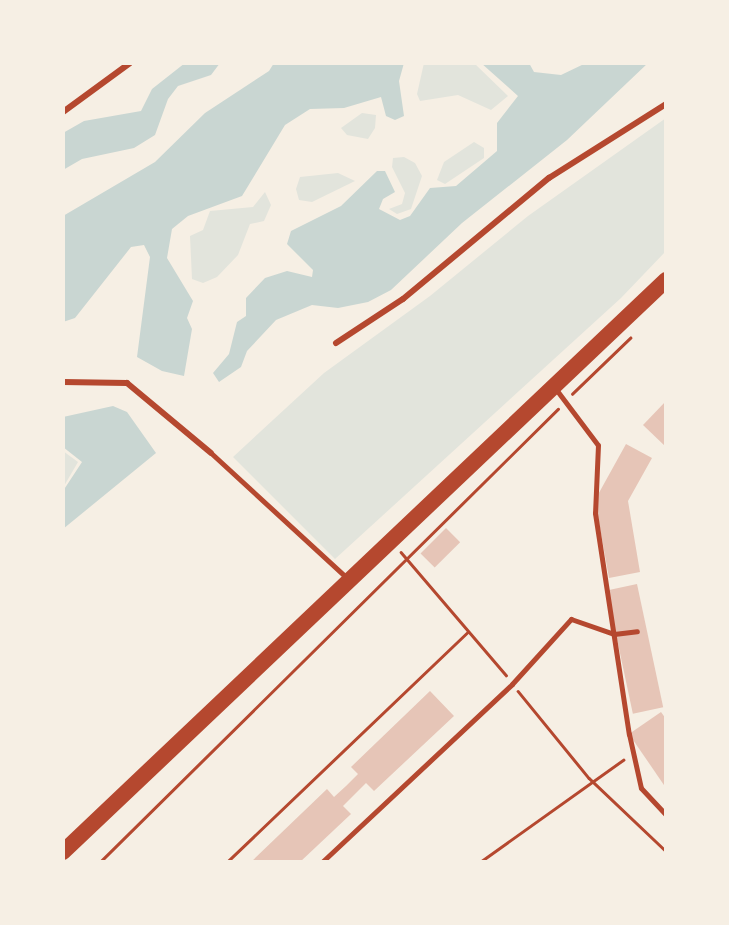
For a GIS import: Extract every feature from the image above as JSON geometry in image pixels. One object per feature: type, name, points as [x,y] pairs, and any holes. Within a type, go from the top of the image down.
[{"type":"main road","points":[[63,852],[552,385],[666,281]]},
{"type":"street","points":[[63,112],[130,63]]},
{"type":"street","points":[[336,343],[403,299],[549,178],[666,104]]},
{"type":"street","points":[[63,382],[127,383],[211,453]]},
{"type":"lane","points":[[552,385],[598,444],[595,513],[634,754],[641,788],[666,815]]},
{"type":"lane","points":[[211,453],[348,579]]},
{"type":"lane","points":[[322,862],[512,684],[570,619],[614,634],[637,631]]},
{"type":"path","points":[[100,862],[405,558],[636,333]]},
{"type":"path","points":[[393,537],[405,558],[591,780],[666,851]]},
{"type":"path","points":[[227,862],[467,633]]},
{"type":"path","points":[[481,862],[591,780],[634,754]]},
{"type":"shaded area","points":[[185,63],[220,63],[211,75],[178,86],[168,99],[155,135],[134,148],[82,159],[63,170],[63,133],[84,121],[141,111],[152,89]]},
{"type":"shaded area","points":[[274,63],[404,63],[399,81],[404,116],[395,120],[386,116],[381,97],[344,108],[310,109],[285,125],[242,196],[188,216],[172,229],[167,258],[193,301],[187,318],[192,329],[184,376],[162,371],[137,357],[150,257],[144,245],[131,247],[75,318],[63,322],[63,216],[155,162],[205,113],[269,71]]},
{"type":"shaded area","points":[[424,63],[474,63],[508,96],[491,110],[458,95],[420,101],[417,94]]},
{"type":"shaded area","points":[[481,63],[529,63],[534,72],[561,75],[586,63],[648,63],[567,140],[462,223],[391,290],[368,302],[338,308],[312,305],[276,320],[247,351],[241,367],[219,382],[213,373],[229,354],[237,322],[246,316],[246,298],[265,278],[287,271],[312,277],[313,270],[287,244],[291,231],[341,206],[377,171],[385,171],[395,192],[383,199],[379,209],[400,220],[410,216],[430,188],[456,186],[497,151],[497,123],[518,96]]},
{"type":"shaded area","points":[[362,113],[376,115],[375,128],[368,139],[347,135],[341,128]]},
{"type":"shaded area","points":[[666,118],[666,251],[621,298],[335,559],[233,457],[324,373],[430,296],[528,216]]},
{"type":"shaded area","points":[[474,142],[484,148],[484,158],[445,184],[437,180],[444,162]]},
{"type":"shaded area","points":[[404,157],[415,163],[422,176],[411,209],[397,214],[389,209],[402,204],[405,193],[392,167],[393,158]]},
{"type":"shaded area","points":[[338,173],[355,181],[312,202],[299,200],[296,189],[300,177]]},
{"type":"shaded area","points":[[265,192],[271,205],[264,221],[250,224],[238,255],[217,277],[203,283],[192,279],[190,236],[203,230],[210,211],[253,207]]},
{"type":"shaded area","points":[[113,406],[127,412],[156,453],[63,529],[63,491],[82,462],[63,447],[63,417]]},
{"type":"shaded area","points":[[63,451],[78,462],[64,486],[63,485]]},
{"type":"building","points":[[666,401],[666,447],[643,425]]},
{"type":"building","points":[[626,444],[652,458],[628,501],[640,572],[609,578],[595,500]]},
{"type":"building","points":[[446,528],[460,542],[435,568],[421,553]]},
{"type":"building","points":[[637,584],[663,707],[633,714],[607,590]]},
{"type":"building","points":[[430,691],[454,716],[374,791],[366,783],[343,806],[351,814],[300,862],[251,862],[327,789],[334,797],[346,786],[358,774],[351,767]]},
{"type":"building","points":[[661,712],[666,719],[666,788],[629,734]]}]
